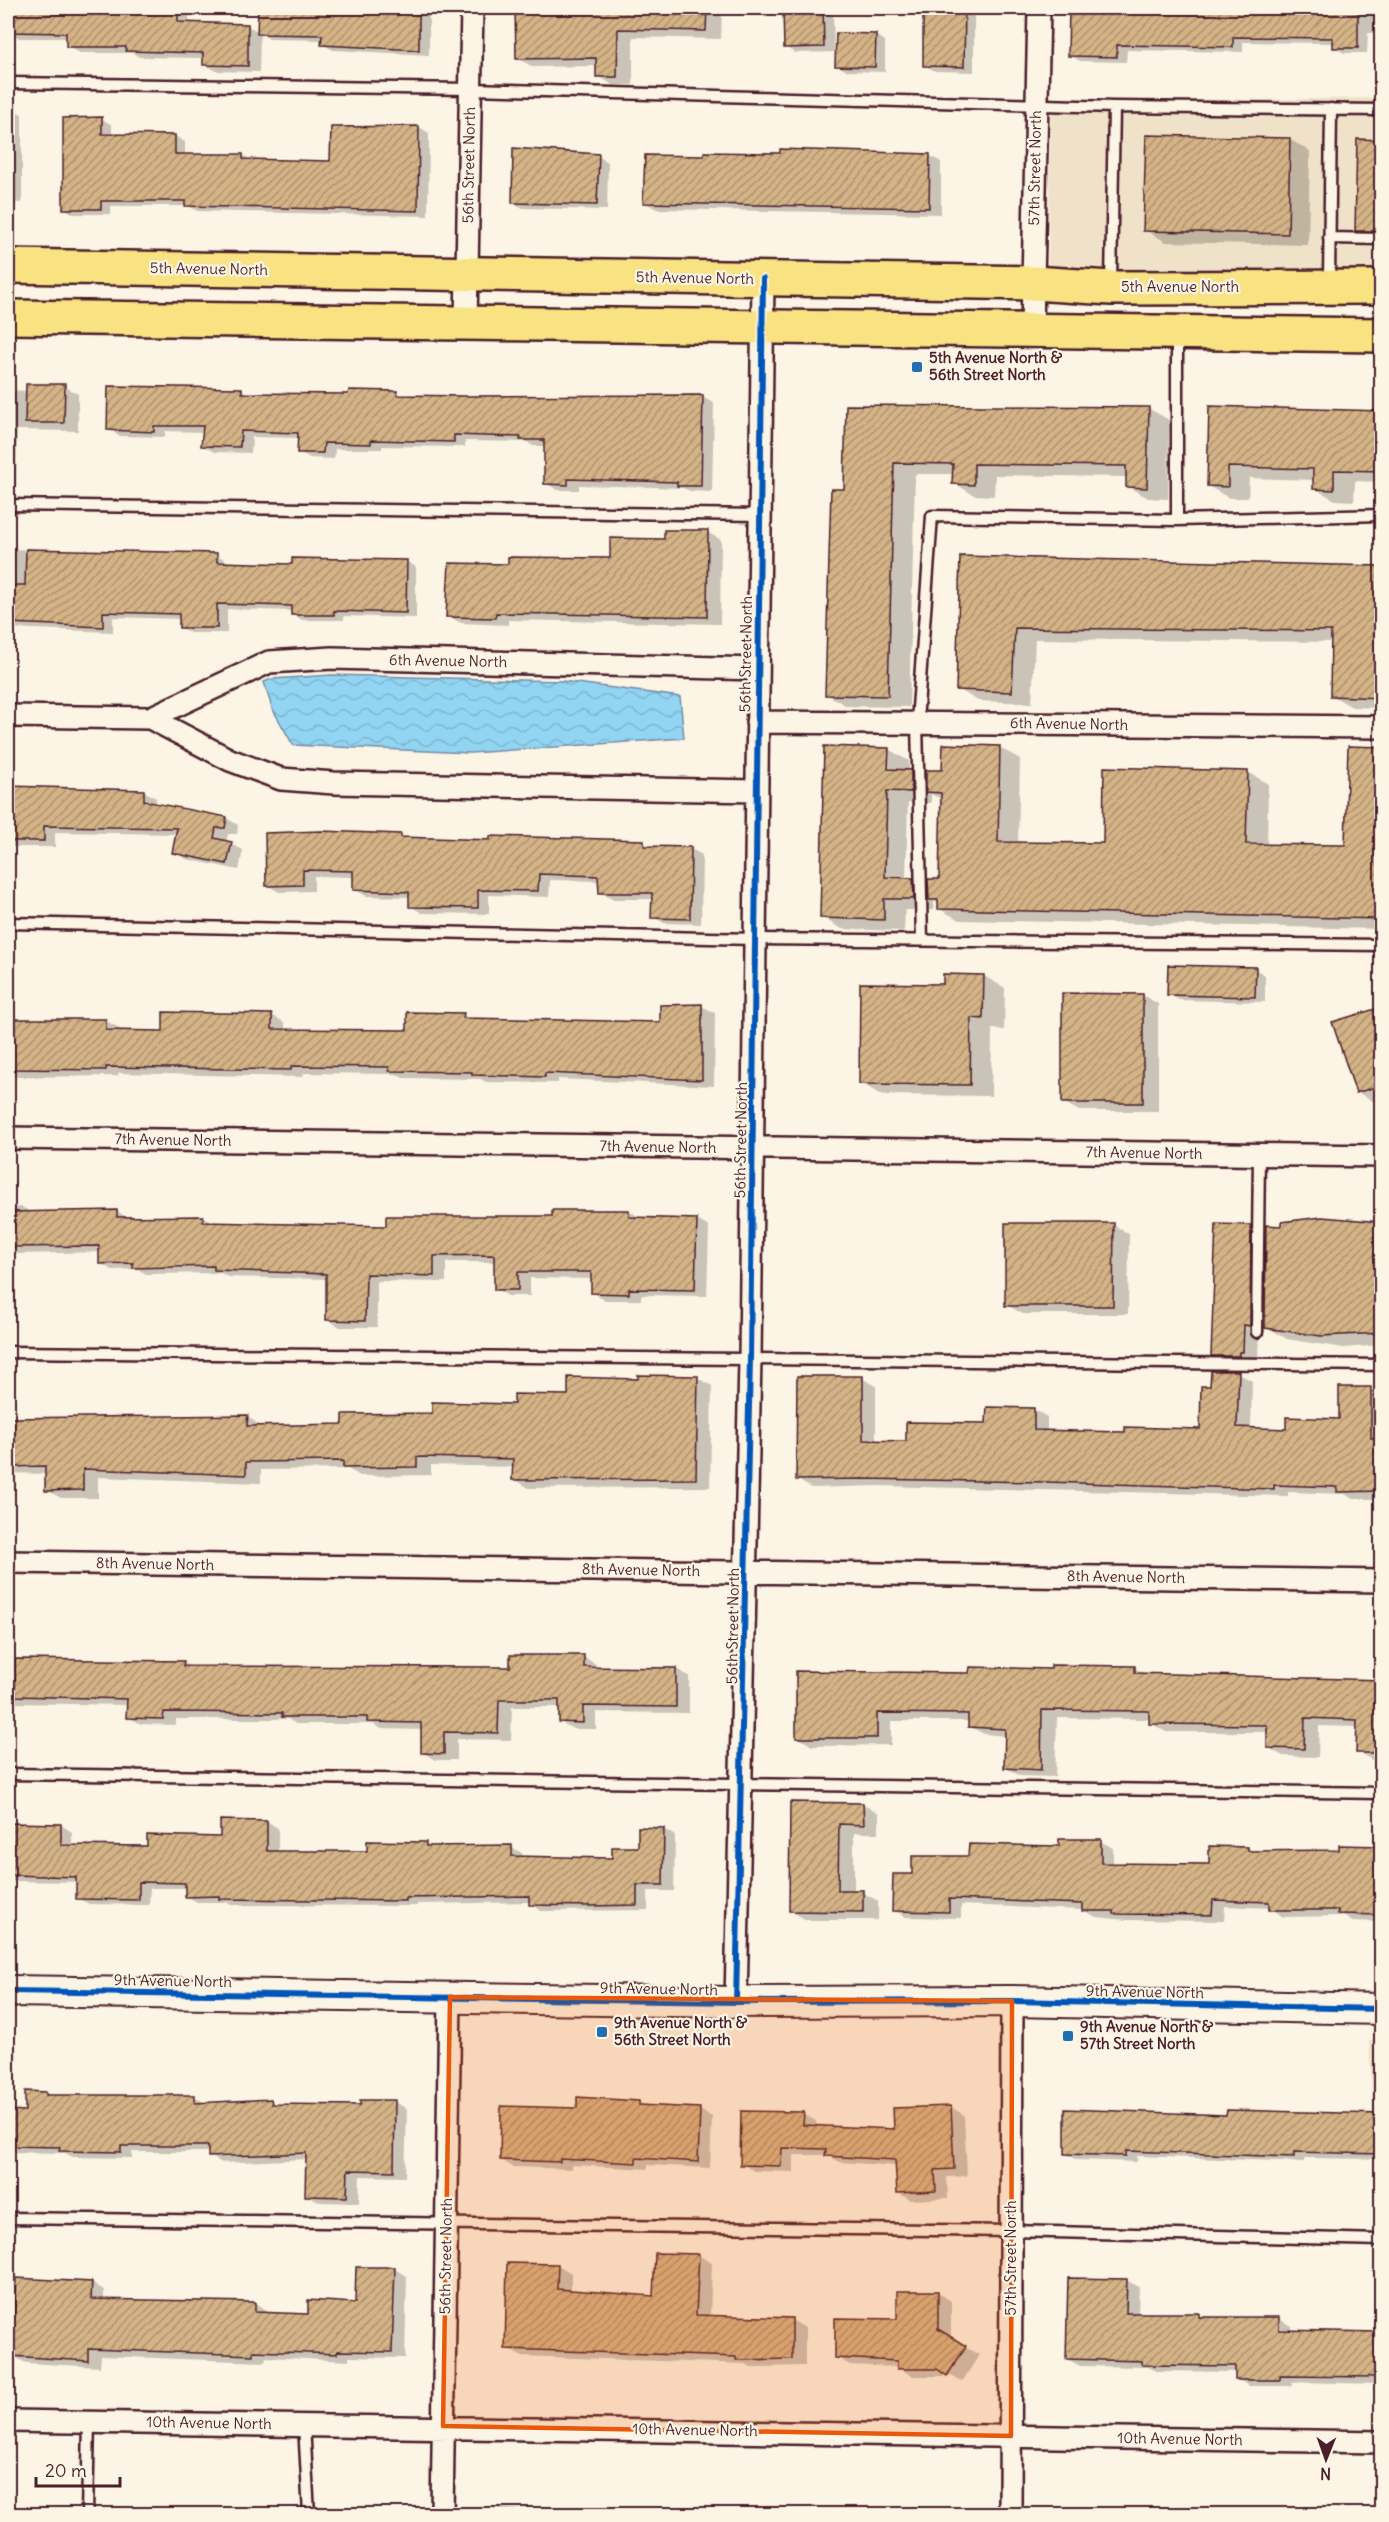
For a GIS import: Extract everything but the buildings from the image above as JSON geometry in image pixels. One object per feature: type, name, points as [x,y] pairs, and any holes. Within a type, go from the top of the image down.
[{"type":"main road","name":"5th Avenue North","points":[[8,266],[1033,284],[1111,288],[1382,287]]},
{"type":"main road","points":[[8,317],[1382,335]]},
{"type":"street","name":"56th Street North","points":[[466,323],[472,8]]},
{"type":"street","name":"57th Street North","points":[[1032,329],[1039,8]]},
{"type":"street","name":"56th Street North","points":[[736,2002],[750,1359],[763,279]]},
{"type":"street","name":"6th Avenue North","points":[[8,716],[150,718],[269,662],[332,658],[758,669]]},
{"type":"street","name":"6th Avenue North","points":[[150,718],[230,760],[281,779],[334,783],[757,790]]},
{"type":"street","name":"6th Avenue North","points":[[757,722],[1382,727]]},
{"type":"street","name":"7th Avenue North","points":[[8,1138],[1382,1156]]},
{"type":"street","name":"8th Avenue North","points":[[8,1562],[1382,1581]]},
{"type":"street","name":"9th Avenue North","points":[[8,1991],[736,2002],[1012,2001],[1382,2009]]},
{"type":"street","name":"56th Street North","points":[[442,2514],[450,1996]]},
{"type":"street","name":"57th Street North","points":[[1010,2514],[1012,2001]]},
{"type":"street","name":"10th Avenue North","points":[[8,2421],[1382,2442]]},
{"type":"lane","points":[[8,83],[471,89],[1114,106],[1382,110]]},
{"type":"lane","points":[[1111,288],[1114,106]]},
{"type":"lane","points":[[1329,286],[1331,109]]},
{"type":"lane","points":[[1329,238],[1382,239]]},
{"type":"lane","points":[[1177,331],[1177,520]]},
{"type":"lane","points":[[8,505],[760,515]]},
{"type":"lane","points":[[922,940],[917,722],[932,516],[1177,520],[1382,515]]},
{"type":"lane","points":[[8,924],[755,939],[1382,945]]},
{"type":"lane","points":[[1257,1332],[1259,1155]]},
{"type":"lane","points":[[8,1352],[1382,1365]]},
{"type":"lane","points":[[8,1774],[1382,1793]]},
{"type":"lane","points":[[8,2218],[446,2226],[1011,2231],[1382,2240]]},
{"type":"lane","points":[[87,2514],[89,2422]]},
{"type":"lane","points":[[304,2425],[309,2514]]},
{"type":"highlighted area","points":[[450,1997],[1012,2001],[1011,2436],[443,2426]]},
{"type":"shaded area","points":[[1381,98],[1381,271],[1112,271],[1048,268],[1051,102]]},
{"type":"shaded area","points":[[1369,2041],[1381,2041],[1381,2180],[1377,2179]]},
{"type":"water","points":[[332,675],[562,681],[680,697],[684,738],[470,753],[293,745],[272,708],[264,682],[272,679]]},
{"type":"cycle path","points":[[736,2002],[750,1359],[763,279]]},
{"type":"cycle path","points":[[8,1991],[736,2002],[1012,2001],[1382,2009]]},
{"type":"place","name":"5th Avenue North & 56th Street North","points":[[917,367]]},
{"type":"place","name":"9th Avenue North & 56th Street North","points":[[602,2032]]},
{"type":"place","name":"9th Avenue North & 57th Street North","points":[[1068,2036]]}]
